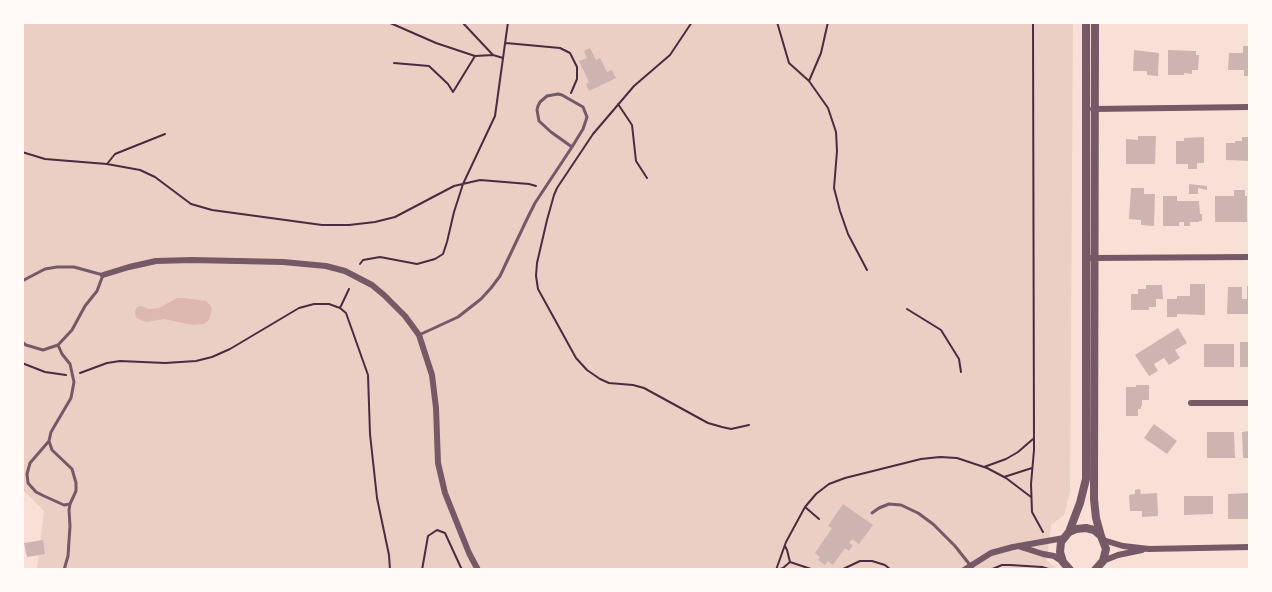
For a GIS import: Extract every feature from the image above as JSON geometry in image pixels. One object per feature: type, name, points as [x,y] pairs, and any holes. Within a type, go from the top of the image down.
[{"type":"street","points":[[1086,22],[1090,109],[1094,499],[1096,518],[1106,549],[1098,567]]},
{"type":"street","points":[[1090,109],[1095,22]]},
{"type":"street","points":[[1090,109],[1250,107]]},
{"type":"street","points":[[1090,258],[1250,257]]},
{"type":"street","points":[[1067,535],[1080,503],[1086,479],[1090,258]]},
{"type":"street","points":[[103,275],[156,261],[283,262],[326,266],[345,271],[372,285],[405,316],[419,334],[432,375],[438,463],[445,493],[478,570]]},
{"type":"street","points":[[1191,403],[1250,403]]},
{"type":"street","points":[[1063,562],[1060,552],[1061,542],[1076,529],[1086,528],[1094,530],[1102,538],[1123,546],[1149,549],[1250,547]]},
{"type":"street","points":[[964,570],[973,567],[991,553],[1067,535]]},
{"type":"street","points":[[1020,547],[1054,556],[1070,570]]},
{"type":"street","points":[[1098,567],[1118,555],[1149,549]]},
{"type":"lane","points":[[419,334],[458,317],[491,288],[500,276],[526,219],[572,147],[583,129],[587,117],[583,107],[558,94],[547,96],[540,102],[537,110],[539,121],[572,147]]},
{"type":"lane","points":[[22,281],[45,269],[57,267],[74,267],[103,275],[97,291],[85,306],[72,330],[58,345],[43,350],[22,342]]},
{"type":"lane","points":[[58,345],[74,375],[71,398],[51,432],[49,441],[30,463],[25,477],[36,492],[64,505],[70,504]]},
{"type":"lane","points":[[49,441],[52,450],[68,463],[75,475],[76,491],[70,504],[68,556],[64,570]]},
{"type":"lane","points":[[872,513],[889,504],[918,513],[943,534],[973,567]]},
{"type":"path","points":[[388,22],[436,43],[475,56],[493,55],[503,58]]},
{"type":"path","points":[[462,22],[493,55]]},
{"type":"path","points":[[360,264],[363,260],[380,257],[417,264],[435,260],[443,254],[463,184],[495,116],[508,22]]},
{"type":"path","points":[[692,22],[670,55],[634,86],[593,134],[554,195],[537,263],[536,276],[538,289],[576,358],[600,380],[644,388],[708,423],[731,429],[749,425]]},
{"type":"path","points":[[777,22],[789,63],[809,81],[828,108],[836,132],[834,188],[848,234],[867,270]]},
{"type":"path","points":[[809,81],[821,53],[828,22]]},
{"type":"path","points":[[1033,22],[1034,438],[1031,497],[1032,512],[1044,532]]},
{"type":"path","points":[[505,43],[560,48],[570,53],[577,67],[577,79],[569,98]]},
{"type":"path","points":[[394,63],[429,66],[453,92],[475,56]]},
{"type":"path","points":[[618,104],[632,125],[636,161],[647,178]]},
{"type":"path","points":[[106,164],[115,154],[165,134]]},
{"type":"path","points":[[22,152],[45,159],[106,164],[140,170],[155,177],[191,204],[212,210],[322,225],[349,225],[395,217],[454,186],[480,180],[529,184],[544,190]]},
{"type":"path","points":[[340,308],[348,289]]},
{"type":"path","points":[[22,363],[45,372],[74,375],[107,363],[120,361],[165,363],[196,361],[230,349],[299,308],[314,304],[329,304],[340,308],[346,313],[368,375],[370,434],[377,498],[390,570]]},
{"type":"path","points":[[907,309],[941,330],[959,359],[962,372]]},
{"type":"path","points":[[984,466],[1006,459],[1034,438]]},
{"type":"path","points":[[777,570],[784,546],[805,507],[829,484],[845,477],[900,463],[940,457],[957,458],[984,466],[1004,477],[1031,497]]},
{"type":"path","points":[[1004,477],[1032,468]]},
{"type":"path","points":[[805,507],[819,519]]},
{"type":"path","points":[[422,570],[428,536],[436,530],[445,533],[462,570]]},
{"type":"path","points":[[784,546],[790,562]]},
{"type":"path","points":[[842,570],[860,561],[872,561],[885,565],[891,570]]},
{"type":"path","points":[[777,570],[790,562]]},
{"type":"path","points":[[790,562],[814,570]]},
{"type":"path","points":[[990,570],[1002,565],[1042,567],[1052,570]]},
{"type":"shaded area","points":[[22,23],[1073,23],[1070,492],[1064,515],[1051,525],[1047,561],[1058,569],[37,569],[44,511],[22,489]]},
{"type":"shaded area","points":[[177,298],[206,301],[212,309],[209,320],[204,324],[193,325],[164,319],[146,322],[136,318],[137,307],[159,308]]},
{"type":"building","points":[[1243,46],[1250,46],[1250,76],[1244,76],[1244,70],[1228,70],[1229,53],[1243,53]]},
{"type":"building","points":[[590,48],[596,60],[600,58],[607,72],[612,70],[616,78],[589,91],[586,84],[589,82],[579,61],[587,58],[584,51]]},
{"type":"building","points":[[1134,50],[1159,53],[1158,76],[1147,75],[1147,71],[1133,71]]},
{"type":"building","points":[[1168,50],[1196,51],[1196,55],[1199,55],[1198,70],[1192,70],[1192,74],[1168,75]]},
{"type":"building","points":[[1138,136],[1156,136],[1155,164],[1126,164],[1126,139],[1138,140]]},
{"type":"building","points":[[1204,137],[1204,163],[1197,163],[1197,169],[1188,169],[1188,164],[1176,164],[1176,141],[1184,141],[1184,138]]},
{"type":"building","points":[[1242,137],[1250,137],[1250,161],[1226,160],[1226,143],[1242,141]]},
{"type":"building","points":[[1189,184],[1207,186],[1207,190],[1198,188],[1198,194],[1189,194]]},
{"type":"building","points":[[1131,188],[1144,188],[1144,194],[1155,194],[1154,226],[1141,225],[1141,220],[1129,219]]},
{"type":"building","points":[[1234,190],[1245,190],[1247,222],[1215,222],[1215,196],[1234,196]]},
{"type":"building","points":[[1163,196],[1177,196],[1177,201],[1199,201],[1202,221],[1190,222],[1190,226],[1184,226],[1184,222],[1179,222],[1179,226],[1163,226]]},
{"type":"building","points":[[1190,284],[1205,284],[1205,315],[1177,314],[1177,317],[1167,317],[1167,299],[1190,296]]},
{"type":"building","points":[[1146,285],[1162,285],[1163,299],[1156,299],[1156,307],[1149,307],[1149,310],[1131,310],[1131,294],[1138,294],[1138,289],[1146,289]]},
{"type":"building","points":[[1247,286],[1250,286],[1250,314],[1227,314],[1228,287],[1242,287],[1242,299],[1247,299]]},
{"type":"building","points":[[1178,328],[1187,343],[1175,350],[1180,358],[1169,365],[1164,358],[1154,364],[1158,371],[1149,376],[1135,355]]},
{"type":"building","points":[[1240,342],[1250,342],[1250,367],[1240,367]]},
{"type":"building","points":[[1204,344],[1234,344],[1234,367],[1204,367]]},
{"type":"building","points":[[1136,385],[1149,385],[1149,400],[1142,400],[1138,416],[1126,416],[1126,387],[1136,387]]},
{"type":"building","points":[[1154,424],[1177,441],[1167,454],[1144,438]]},
{"type":"building","points":[[1250,431],[1250,458],[1243,458],[1242,432]]},
{"type":"building","points":[[1207,432],[1234,432],[1235,458],[1207,458]]},
{"type":"building","points":[[1140,489],[1141,494],[1157,493],[1158,516],[1142,517],[1142,511],[1130,511],[1129,495],[1135,494],[1135,490]]},
{"type":"building","points":[[1250,493],[1250,519],[1228,519],[1228,494]]},
{"type":"building","points":[[1184,496],[1213,496],[1213,514],[1184,515]]},
{"type":"building","points":[[843,504],[873,525],[859,544],[852,539],[849,543],[853,545],[849,551],[845,548],[833,565],[828,561],[825,565],[818,560],[820,557],[815,553],[832,528],[828,526]]},
{"type":"building","points":[[43,540],[45,554],[27,557],[24,543]]}]
